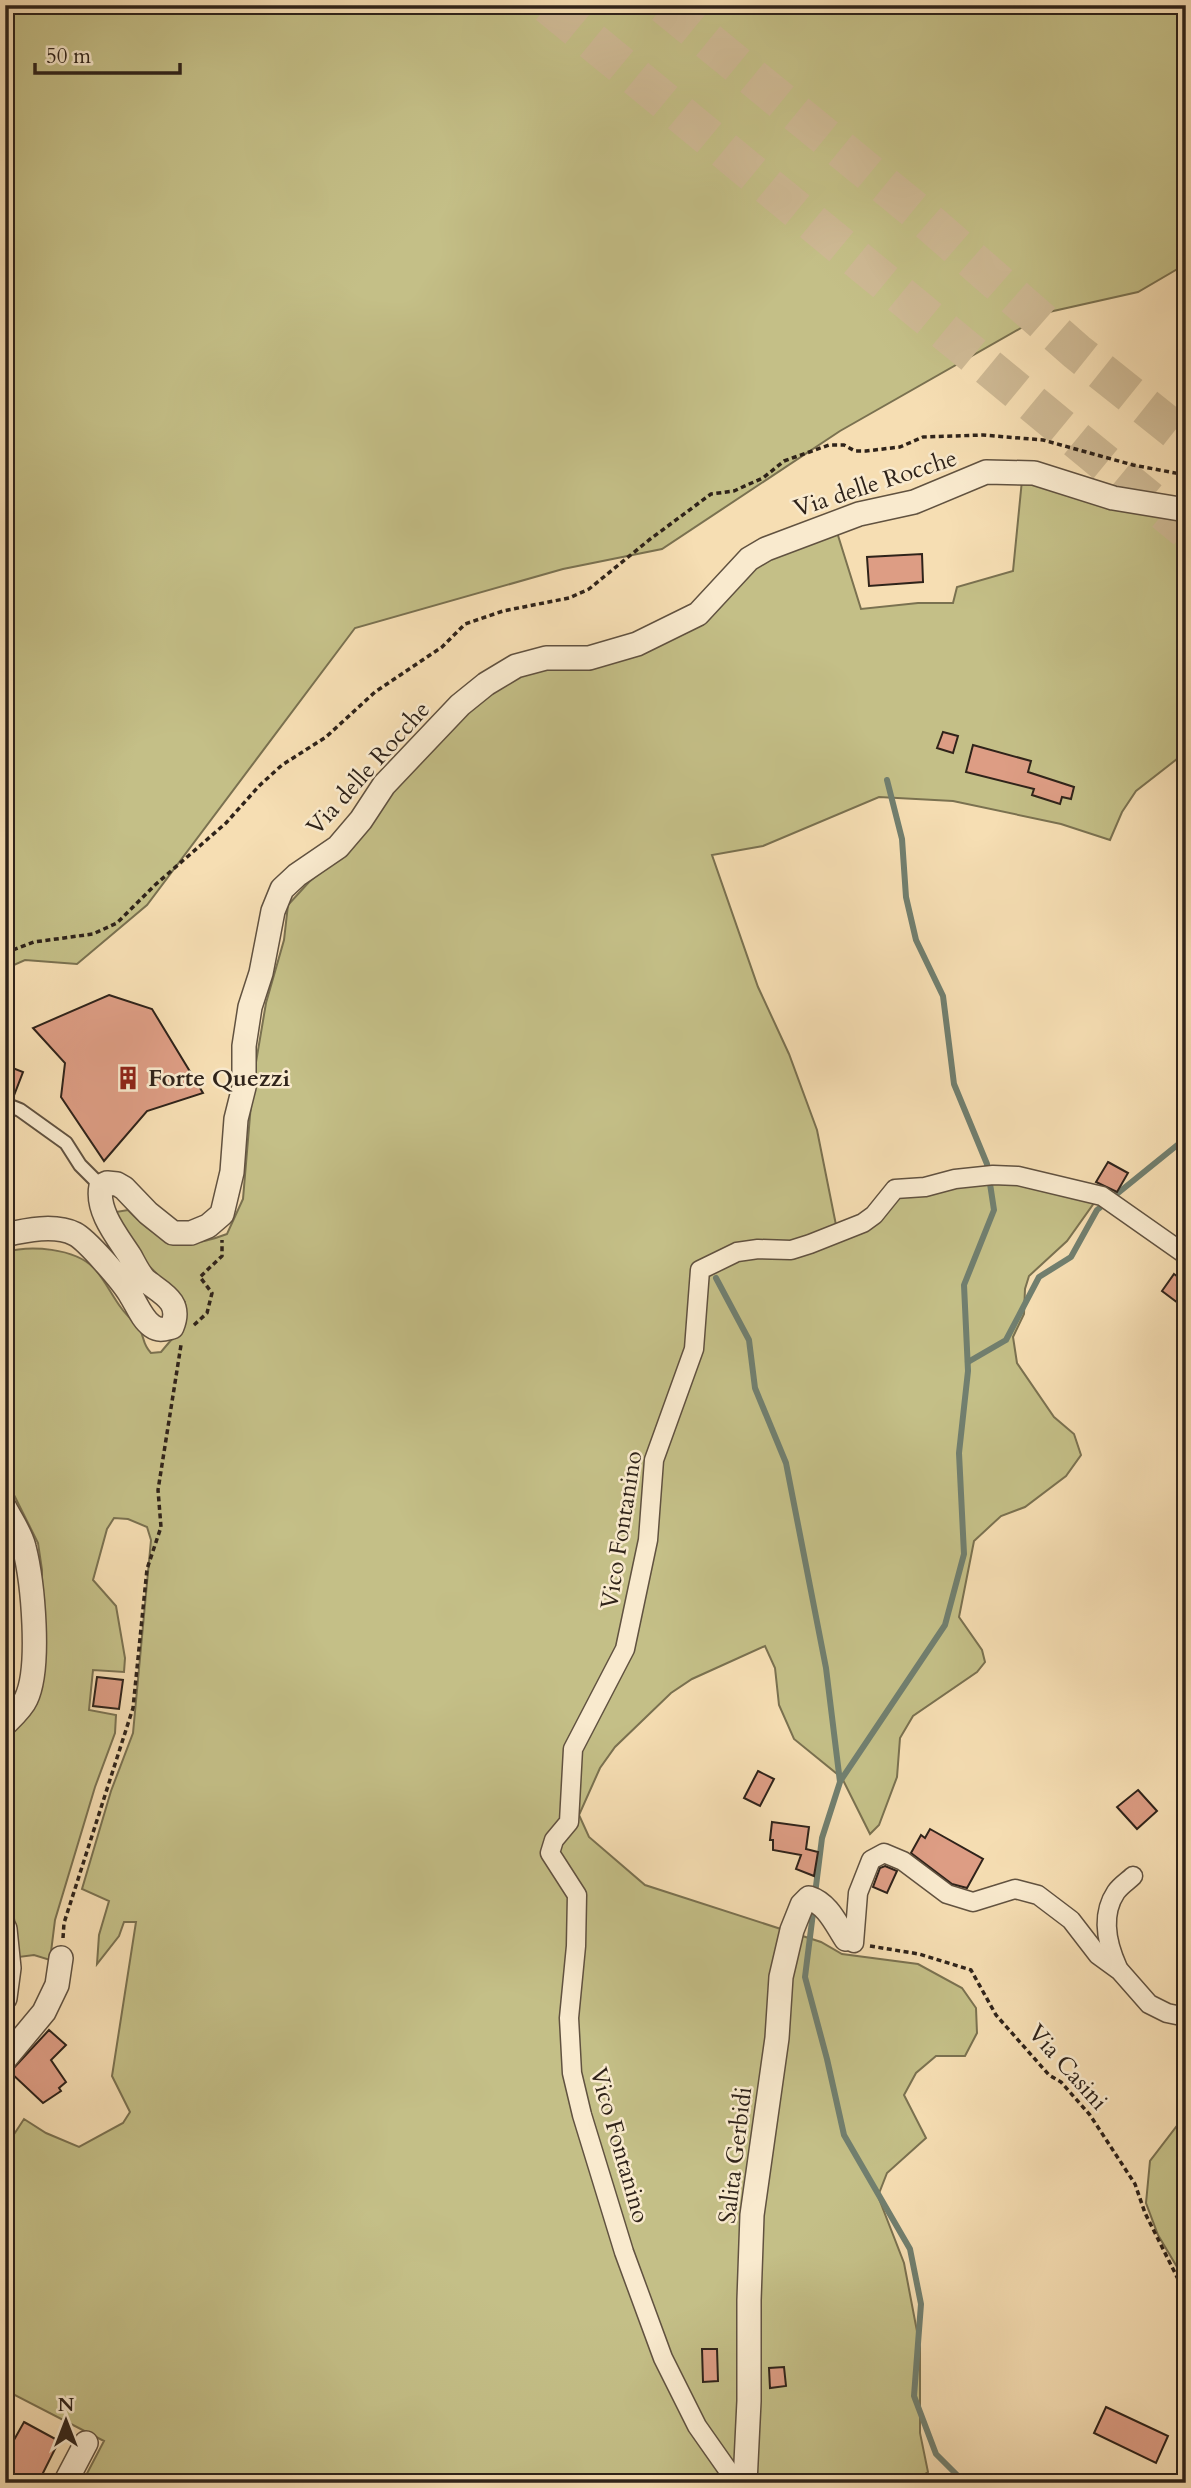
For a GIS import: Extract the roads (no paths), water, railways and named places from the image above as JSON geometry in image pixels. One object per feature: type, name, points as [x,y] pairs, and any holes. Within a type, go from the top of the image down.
[{"type":"street","name":"Via delle Rocche","points":[[101,1186],[107,1183],[124,1188],[148,1213],[173,1233],[199,1230],[208,1226],[222,1213],[230,1183],[236,1119],[244,1087],[244,1046],[250,1007],[261,973],[273,911],[282,889],[297,875],[338,847],[361,820],[384,785],[460,705],[486,684],[516,666],[546,658],[589,658],[637,644],[698,614],[749,559],[766,548],[859,514],[914,502],[986,472],[1034,473],[1113,498],[1186,510]]},
{"type":"street","name":"Vico Fontanino","points":[[737,2483],[697,2426],[663,2358],[624,2252],[582,2115],[572,2073],[569,2018],[576,1946],[577,1895],[550,1853],[554,1840],[569,1822],[573,1749],[625,1649],[648,1540],[654,1460],[694,1349],[700,1270],[737,1252],[758,1249],[790,1250],[863,1223],[895,1189],[925,1187],[955,1179],[993,1175],[1018,1176],[1102,1196],[1186,1255]]},
{"type":"street","points":[[5,1235],[26,1230],[53,1229],[74,1234],[120,1279],[144,1318],[153,1327],[162,1330],[172,1327],[176,1312],[172,1303],[158,1287],[144,1279],[110,1227],[99,1195],[101,1186]]},
{"type":"street","points":[[5,1508],[24,1545],[32,1598],[34,1657],[33,1679],[26,1701],[5,1724]]},
{"type":"street","points":[[850,1941],[858,1893],[871,1860],[884,1853],[903,1861],[947,1894],[973,1902],[1015,1889],[1038,1895],[1072,1920],[1098,1955],[1120,1971],[1149,2004],[1167,2013],[1186,2017]]},
{"type":"street","points":[[1120,1971],[1107,1944],[1107,1917],[1116,1892],[1133,1876]]},
{"type":"street","name":"Salita Gerbidi","points":[[744,2483],[749,2401],[748,2300],[752,2215],[777,2038],[781,1977],[792,1930],[802,1905],[816,1902],[850,1941]]},
{"type":"street","points":[[5,1929],[9,1968],[5,1998]]},
{"type":"street","points":[[5,2059],[44,2012],[57,1985],[61,1958]]},
{"type":"street","points":[[65,2483],[86,2443]]},
{"type":"lane","points":[[5,1104],[20,1110],[66,1143],[79,1165],[101,1186]]},
{"type":"waterway","points":[[841,1780],[945,1625],[964,1554],[959,1453],[968,1371],[964,1285],[994,1210],[987,1164],[954,1084],[943,996],[916,940],[906,897],[902,839],[887,780]]},
{"type":"waterway","points":[[968,1362],[1006,1340],[1039,1277],[1071,1257],[1097,1210],[1186,1138]]},
{"type":"waterway","points":[[716,1278],[749,1340],[755,1388],[786,1463],[826,1668],[840,1782],[822,1838],[815,1894]]},
{"type":"waterway","points":[[814,1905],[805,1977],[844,2135],[910,2249],[921,2304],[914,2396],[936,2454],[965,2483]]},
{"type":"tunnel","points":[[548,5],[1186,530]]},
{"type":"tunnel","points":[[664,5],[916,211],[1077,352],[1186,439]]},
{"type":"place","name":"Forte Quezzi","points":[[128,1078]]}]
